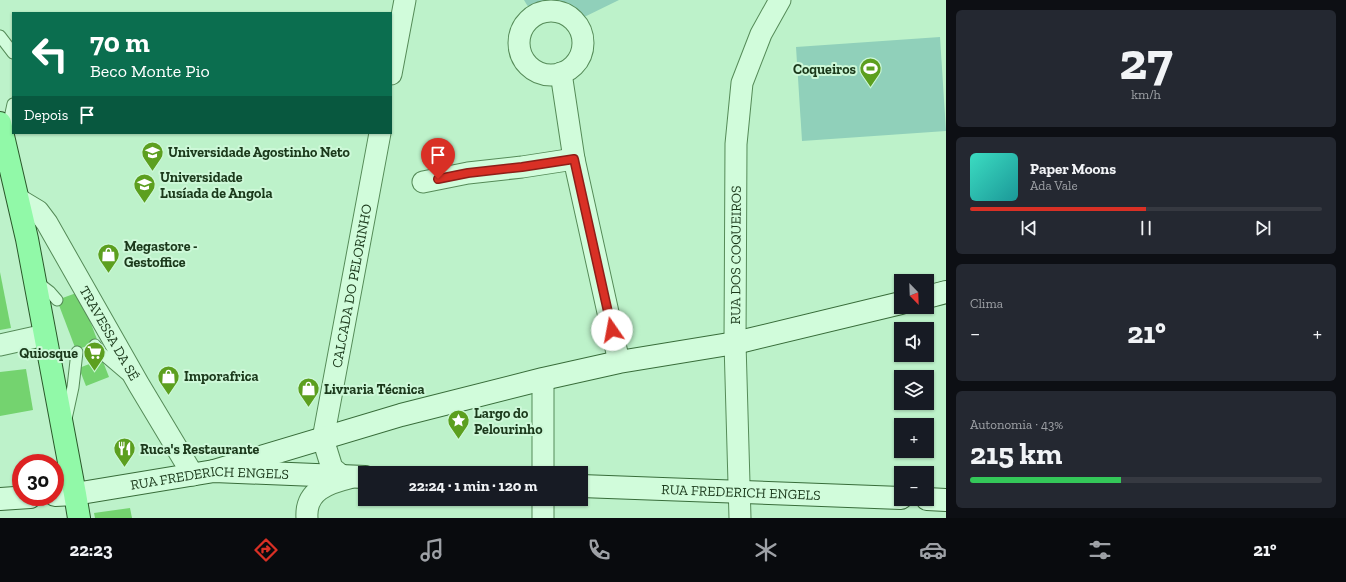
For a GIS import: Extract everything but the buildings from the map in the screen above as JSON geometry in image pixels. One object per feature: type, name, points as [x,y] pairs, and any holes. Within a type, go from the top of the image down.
[{"type":"main road","points":[[0,123],[9,160],[9,195],[27,239],[64,433],[65,495],[79,518]]},
{"type":"street","points":[[392,69],[405,0]]},
{"type":"street","name":"RUA DOS COQUEIROS","points":[[740,518],[735,344],[736,144],[742,83],[761,34],[780,0]]},
{"type":"street","points":[[561,73],[574,159],[619,362]]},
{"type":"street","name":"CALCADA DO PELORINHO","points":[[323,439],[380,134]]},
{"type":"street","points":[[423,182],[468,173],[574,159]]},
{"type":"street","name":"TRAVESSA DA SÉ","points":[[9,195],[38,211],[47,223],[139,385],[193,475]]},
{"type":"street","points":[[934,295],[946,292]]},
{"type":"street","points":[[214,471],[401,415],[543,379],[619,362],[735,344],[894,305]]},
{"type":"street","points":[[0,345],[45,335]]},
{"type":"street","points":[[543,379],[543,466]]},
{"type":"street","points":[[323,439],[332,468],[354,476]]},
{"type":"street","name":"RUA FREDERICH ENGELS","points":[[65,495],[214,471],[354,476]]},
{"type":"street","points":[[307,518],[309,502],[321,488],[328,483],[354,476]]},
{"type":"street","name":"RUA FREDERICH ENGELS","points":[[588,486],[894,498]]},
{"type":"street","points":[[0,499],[12,498]]},
{"type":"street","points":[[934,499],[946,500]]},
{"type":"street","points":[[543,506],[543,518]]},
{"type":"lane","points":[[0,36],[7,46]]},
{"type":"lane","points":[[0,116],[12,99]]},
{"type":"lane","points":[[9,160],[7,137],[12,108]]},
{"type":"lane","points":[[71,265],[75,293]]},
{"type":"lane","points":[[35,280],[50,292],[57,300]]},
{"type":"lane","points":[[95,345],[99,351],[139,385]]},
{"type":"lane","points":[[64,433],[73,387],[77,352]]},
{"type":"green space","points":[[524,0],[619,0],[574,22],[564,15],[556,12],[536,15]]},
{"type":"green space","name":"Coqueiros","points":[[940,37],[946,131],[802,141],[796,47]]},
{"type":"place","name":"Coqueiros","points":[[871,88]]},
{"type":"place","name":"Universidade Agostinho Neto","points":[[152,172]]},
{"type":"place","name":"Universidade Lusíada de Angola","points":[[145,204]]},
{"type":"place","name":"Megastore - Gestoffice","points":[[109,274]]},
{"type":"place","name":"Quiosque","points":[[94,372]]},
{"type":"place","name":"Imporafrica","points":[[169,396]]},
{"type":"place","name":"Livraria Técnica","points":[[309,408]]},
{"type":"place","name":"Largo do Pelourinho","points":[[458,440]]},
{"type":"place","name":"Ruca's Restaurante","points":[[125,468]]},
{"type":"route","points":[[438,179],[468,173],[574,159],[612,330]]}]
